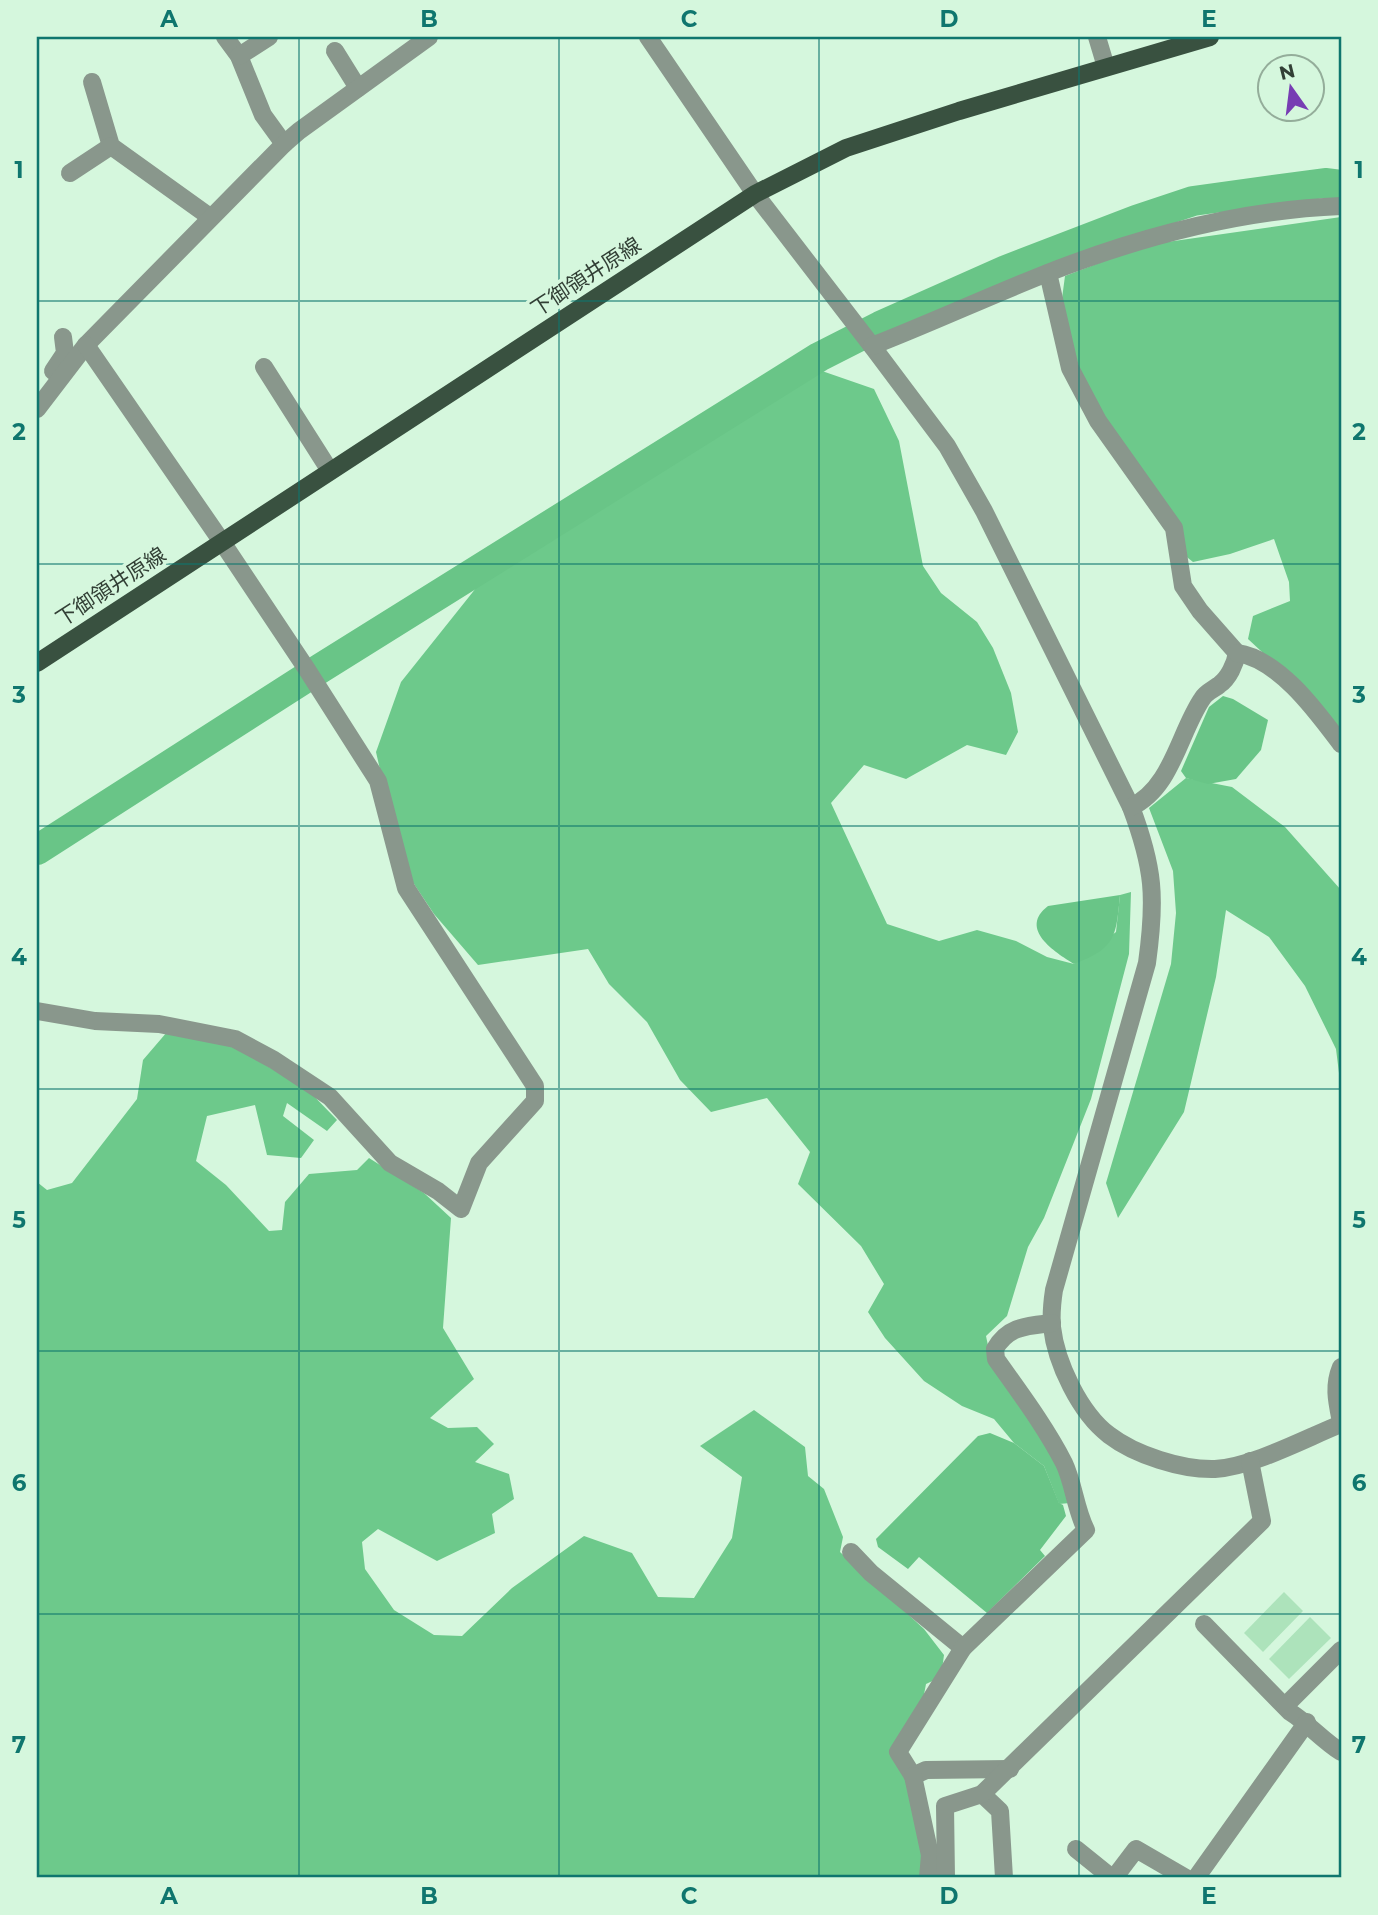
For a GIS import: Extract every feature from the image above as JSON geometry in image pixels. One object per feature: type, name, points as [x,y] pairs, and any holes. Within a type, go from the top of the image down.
[{"type":"main road","name":"下御領井原線","points":[[37,663],[755,194],[846,148],[959,111],[1210,37]]},
{"type":"street","points":[[225,37],[239,56],[263,115],[284,144]]},
{"type":"street","points":[[239,56],[269,37]]},
{"type":"street","points":[[37,409],[86,345],[284,144],[358,88],[406,43],[429,37]]},
{"type":"street","points":[[648,37],[755,194],[947,446],[984,511],[1132,807],[1143,836],[1153,890],[1153,920],[1147,962],[1054,1290],[1052,1323],[1058,1352],[1071,1385],[1094,1420],[1109,1435],[1134,1449],[1178,1466],[1216,1469],[1250,1461],[1341,1423],[1336,1397],[1336,1380],[1341,1367]]},
{"type":"street","points":[[1097,37],[1106,67]]},
{"type":"street","points":[[335,51],[358,88]]},
{"type":"street","points":[[92,82],[111,146],[210,218]]},
{"type":"street","points":[[70,173],[111,146]]},
{"type":"street","points":[[869,342],[1048,273],[1171,232],[1237,218],[1341,206]]},
{"type":"street","points":[[1048,273],[1070,368],[1098,421],[1174,528],[1183,586],[1200,611],[1237,653],[1247,654],[1271,668],[1303,696],[1341,744]]},
{"type":"street","points":[[51,389],[47,381],[65,353],[63,337]]},
{"type":"street","points":[[37,1011],[94,1021],[159,1024],[235,1039],[274,1060],[330,1097],[390,1164],[438,1191],[461,1209],[479,1163],[535,1101],[535,1086],[406,888],[378,781],[222,542],[86,345]]},
{"type":"street","points":[[264,367],[330,471]]},
{"type":"street","points":[[1132,807],[1143,801],[1158,784],[1202,697],[1220,685],[1231,670],[1237,653]]},
{"type":"street","points":[[928,1878],[930,1855],[913,1776],[898,1752],[963,1648],[1086,1530],[1079,1516],[1065,1466],[1047,1432],[996,1359],[995,1349],[1006,1334],[1025,1326],[1052,1323]]},
{"type":"street","points":[[946,1878],[945,1806],[982,1794],[1010,1769],[1262,1521],[1250,1461]]},
{"type":"street","points":[[851,1552],[871,1573],[963,1648]]},
{"type":"street","points":[[1204,1624],[1285,1706],[1307,1722],[1322,1740],[1341,1752]]},
{"type":"street","points":[[1285,1706],[1341,1650]]},
{"type":"street","points":[[1196,1878],[1307,1722]]},
{"type":"street","points":[[913,1776],[926,1770],[1010,1769]]},
{"type":"street","points":[[982,1794],[1000,1811],[1004,1878]]},
{"type":"street","points":[[1076,1849],[1113,1878],[1136,1849],[1185,1878]]},
{"type":"shaded area","points":[[1341,217],[1341,734],[1301,688],[1248,639],[1253,616],[1290,601],[1289,582],[1274,539],[1230,554],[1193,562],[1183,554],[1080,375],[1061,306],[1065,276],[1146,245]]},
{"type":"shaded area","points":[[822,371],[874,389],[899,441],[923,566],[941,593],[977,622],[993,648],[1011,693],[1018,732],[1006,755],[967,745],[906,779],[864,765],[831,803],[887,924],[939,941],[977,930],[1016,941],[1047,957],[1074,964],[1116,932],[1120,895],[1131,892],[1129,954],[1091,1099],[1044,1218],[1028,1247],[1007,1316],[986,1336],[992,1365],[1063,1470],[1070,1503],[1059,1504],[1044,1466],[1014,1443],[994,1419],[962,1406],[924,1381],[885,1338],[868,1312],[884,1284],[861,1246],[798,1184],[810,1152],[767,1098],[711,1112],[680,1080],[647,1022],[609,984],[588,949],[478,965],[434,914],[402,866],[376,752],[401,682],[480,583],[618,486],[801,372]]},
{"type":"shaded area","points":[[1223,696],[1268,720],[1261,750],[1236,779],[1208,784],[1186,778],[1181,771],[1209,707]]},
{"type":"shaded area","points":[[1186,778],[1232,787],[1285,827],[1341,890],[1341,1089],[1336,1049],[1305,986],[1269,937],[1226,910],[1216,977],[1184,1112],[1118,1218],[1106,1183],[1171,964],[1176,913],[1173,871],[1149,808]]},
{"type":"shaded area","points":[[1120,895],[1115,931],[1111,939],[1106,946],[1088,958],[1074,964],[1050,946],[1038,931],[1040,915],[1048,906]]},
{"type":"shaded area","points":[[167,1032],[224,1041],[307,1089],[337,1120],[327,1131],[287,1103],[283,1116],[314,1140],[301,1158],[267,1155],[255,1105],[207,1116],[196,1161],[226,1185],[269,1231],[282,1230],[285,1202],[309,1174],[357,1170],[369,1158],[424,1193],[451,1218],[443,1328],[474,1379],[430,1418],[448,1428],[477,1427],[494,1444],[475,1462],[509,1474],[514,1499],[492,1514],[495,1533],[437,1561],[378,1529],[362,1542],[365,1569],[394,1610],[434,1635],[462,1636],[512,1588],[584,1536],[632,1553],[658,1597],[694,1598],[732,1538],[742,1477],[700,1446],[754,1410],[805,1447],[808,1476],[824,1489],[843,1537],[840,1552],[924,1629],[944,1655],[941,1677],[926,1684],[922,1705],[895,1752],[911,1779],[926,1878],[37,1878],[37,1182],[47,1190],[72,1183],[137,1099],[143,1060]]},
{"type":"shaded area","points":[[990,1433],[1014,1443],[1044,1466],[1066,1516],[1040,1550],[1045,1556],[987,1613],[919,1557],[908,1569],[878,1547],[876,1539],[978,1436]]},
{"type":"shaded area","points":[[1284,1592],[1303,1611],[1263,1652],[1244,1633]]},
{"type":"shaded area","points":[[1310,1617],[1331,1638],[1289,1679],[1269,1659]]},
{"type":"waterway","points":[[37,850],[321,668],[819,357],[880,326],[1006,270],[1193,201],[1325,183],[1341,185]]}]
